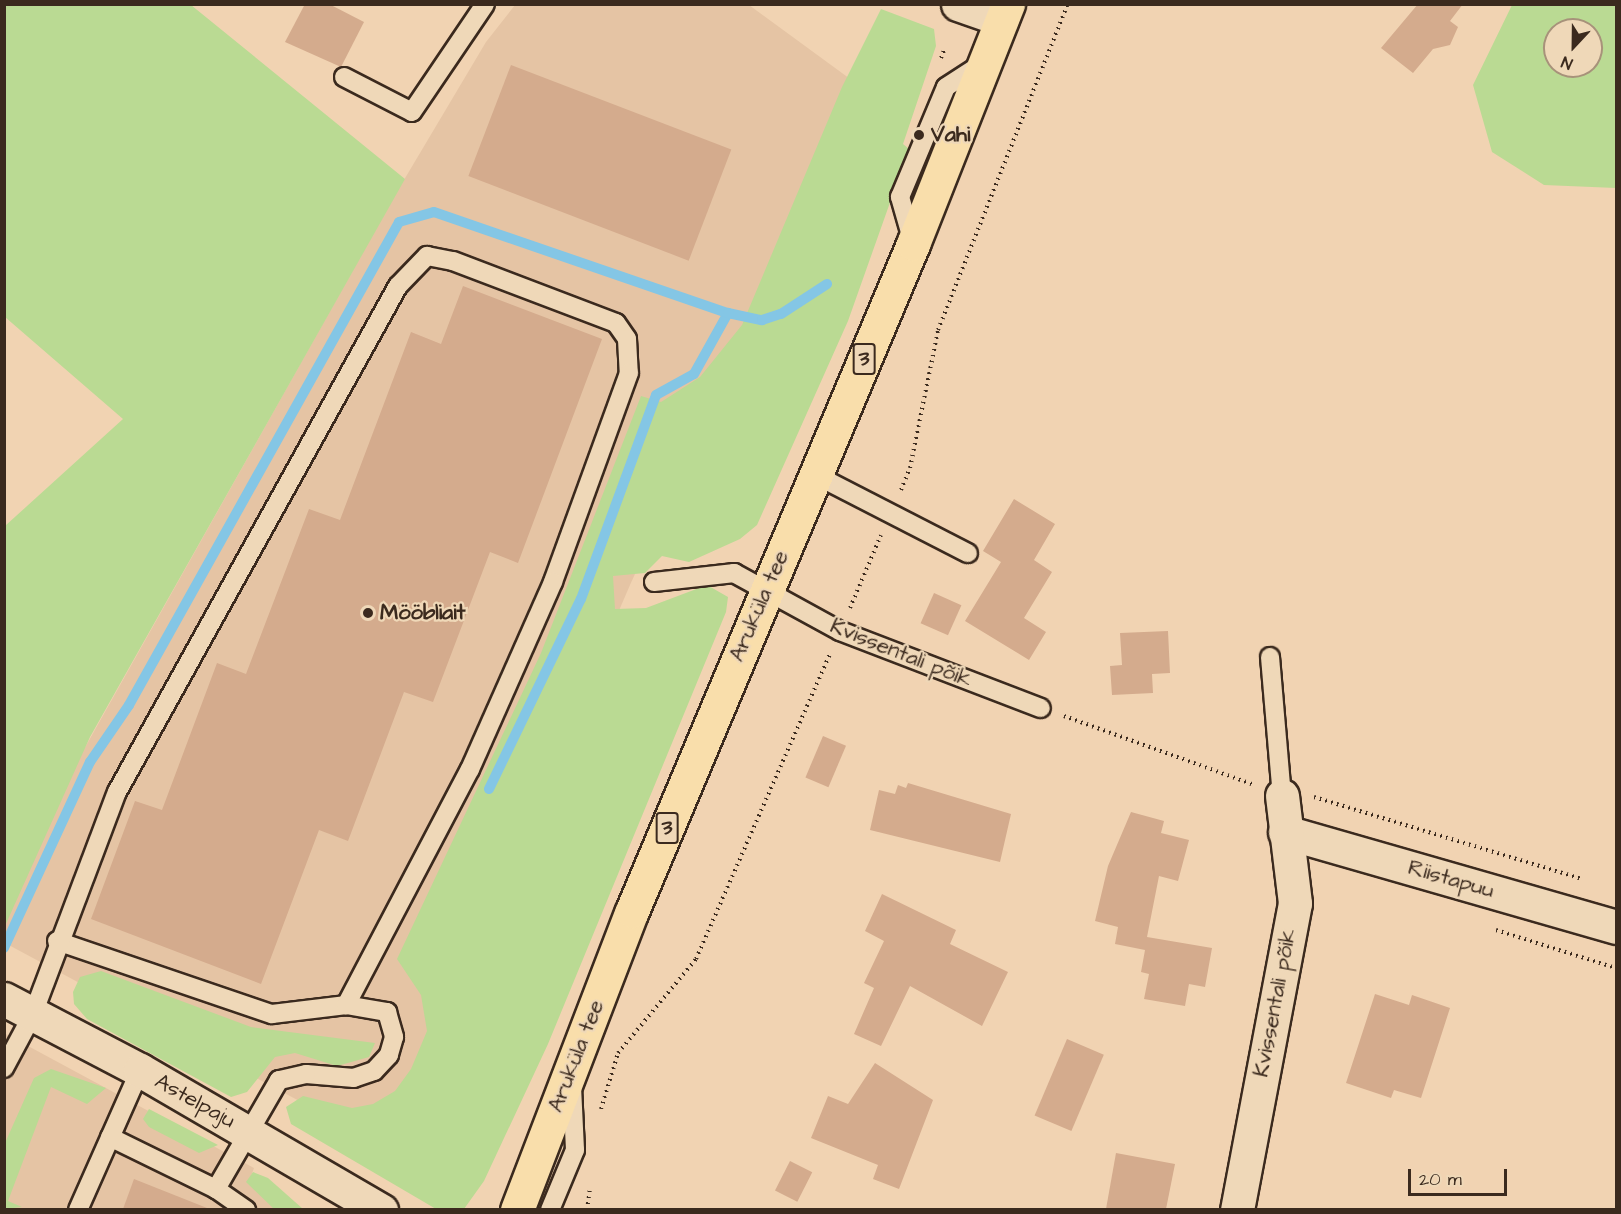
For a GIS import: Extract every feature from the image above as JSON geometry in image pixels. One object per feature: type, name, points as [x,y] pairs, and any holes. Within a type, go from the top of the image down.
[{"type":"highway","name":"Aruküla tee","points":[[517,1209],[766,586],[914,244],[1004,12]]},
{"type":"street","points":[[958,4],[1004,12]]},
{"type":"street","name":"Kvissentali põik","points":[[1237,1209],[1295,903],[1282,796]]},
{"type":"street","name":"Riistapuu","points":[[1285,832],[1617,927]]},
{"type":"street","name":"Astelpaju","points":[[4,999],[140,1070],[381,1209]]},
{"type":"lane","points":[[344,77],[412,112],[484,4]]},
{"type":"lane","points":[[4,1068],[33,1014],[57,941],[117,792],[398,286],[427,256],[453,261],[616,323],[627,339],[629,373],[553,582],[470,769],[346,1005]]},
{"type":"lane","points":[[814,474],[968,553]]},
{"type":"lane","name":"Kvissentali põik","points":[[654,582],[734,573],[766,586],[840,631],[1041,708]]},
{"type":"lane","points":[[1270,657],[1282,796]]},
{"type":"lane","points":[[57,941],[272,1014],[346,1005],[387,1012],[394,1037],[389,1055],[374,1071],[354,1078],[306,1074],[279,1080],[216,1189]]},
{"type":"lane","points":[[78,1209],[140,1070]]},
{"type":"lane","points":[[550,1209],[575,1150],[571,1070]]},
{"type":"lane","points":[[110,1137],[216,1189],[246,1209]]},
{"type":"path","points":[[1041,708],[1282,796],[1321,797],[1594,883]]},
{"type":"path","points":[[1492,929],[1617,968]]},
{"type":"shaded area","points":[[515,5],[749,5],[857,84],[630,585],[387,1148],[5,943],[5,890],[398,190],[486,42]]},
{"type":"shaded area","points":[[4,1033],[254,1168],[250,1179],[303,1209],[5,1209]]},
{"type":"green space","points":[[4,5],[191,5],[405,179],[90,737],[5,926],[5,526],[123,419],[5,317]]},
{"type":"green space","points":[[1512,5],[1616,5],[1616,188],[1544,185],[1492,152],[1473,85]]},
{"type":"green space","points":[[881,9],[934,29],[936,46],[903,144],[909,149],[848,321],[757,525],[740,539],[689,562],[662,556],[645,573],[613,576],[615,609],[646,608],[707,585],[728,597],[726,612],[548,1044],[484,1181],[464,1209],[436,1209],[291,1124],[286,1107],[303,1096],[352,1108],[373,1104],[395,1091],[411,1069],[427,1031],[421,995],[397,959],[541,653],[641,396],[661,402],[700,377],[742,325],[842,87]]},
{"type":"green space","points":[[101,971],[251,1027],[375,1043],[369,1057],[337,1066],[295,1053],[275,1057],[247,1092],[231,1097],[87,1019],[74,1004],[73,992],[80,977]]},
{"type":"green space","points":[[51,1069],[106,1088],[87,1104],[51,1087],[8,1201],[22,1207],[5,1209],[5,1143],[34,1078]]},
{"type":"green space","points":[[149,1109],[218,1145],[199,1153],[149,1127],[143,1119]]},
{"type":"green space","points":[[253,1172],[268,1178],[303,1209],[274,1209],[246,1182]]},
{"type":"building","points":[[305,4],[329,4],[364,22],[341,67],[285,42]]},
{"type":"building","points":[[1418,4],[1463,4],[1450,21],[1458,27],[1450,45],[1433,49],[1413,73],[1381,48]]},
{"type":"building","points":[[511,65],[731,150],[689,261],[468,176]]},
{"type":"building","name":"Mööbliait","points":[[463,286],[602,339],[518,563],[490,552],[433,702],[404,692],[348,841],[319,830],[261,984],[91,919],[135,801],[162,810],[217,663],[246,674],[309,509],[340,520],[411,332],[441,344]]},
{"type":"building","points":[[1014,499],[1055,524],[1034,560],[1052,572],[1024,618],[1046,632],[1029,660],[965,621],[1001,562],[983,551]]},
{"type":"building","points":[[934,593],[961,605],[948,635],[921,623]]},
{"type":"building","points":[[1168,631],[1170,673],[1152,674],[1153,693],[1112,695],[1110,666],[1122,665],[1120,633]]},
{"type":"building","points":[[823,736],[846,746],[828,787],[805,777]]},
{"type":"building","points":[[908,783],[1011,814],[1000,862],[870,830],[879,790],[895,794],[898,785],[906,788]]},
{"type":"building","points":[[1131,812],[1164,821],[1161,833],[1189,840],[1178,881],[1159,876],[1147,937],[1212,948],[1205,987],[1189,984],[1185,1006],[1144,999],[1149,974],[1141,972],[1145,950],[1115,944],[1118,927],[1095,921],[1108,866]]},
{"type":"building","points":[[882,894],[956,930],[950,944],[1008,972],[982,1026],[910,986],[881,1046],[854,1034],[874,988],[864,983],[884,941],[865,931]]},
{"type":"building","points":[[1375,994],[1409,1005],[1412,995],[1450,1008],[1421,1098],[1394,1090],[1391,1098],[1346,1083]]},
{"type":"building","points":[[1067,1039],[1104,1055],[1071,1131],[1035,1115]]},
{"type":"building","points":[[875,1063],[933,1100],[899,1189],[873,1179],[878,1165],[811,1138],[828,1096],[848,1104]]},
{"type":"building","points":[[1116,1153],[1175,1164],[1166,1209],[1106,1209]]},
{"type":"building","points":[[790,1161],[812,1172],[797,1202],[775,1190]]},
{"type":"building","points":[[134,1179],[207,1208],[207,1209],[123,1209]]},
{"type":"waterway","points":[[4,948],[90,762],[129,705],[399,222],[434,212],[728,313],[762,320],[781,314],[827,284]]},
{"type":"waterway","points":[[489,789],[581,599],[656,395],[694,374],[728,313]]},
{"type":"place","name":"Vahi","points":[[919,135]]},
{"type":"place","name":"Mööbliait","points":[[368,613]]}]
